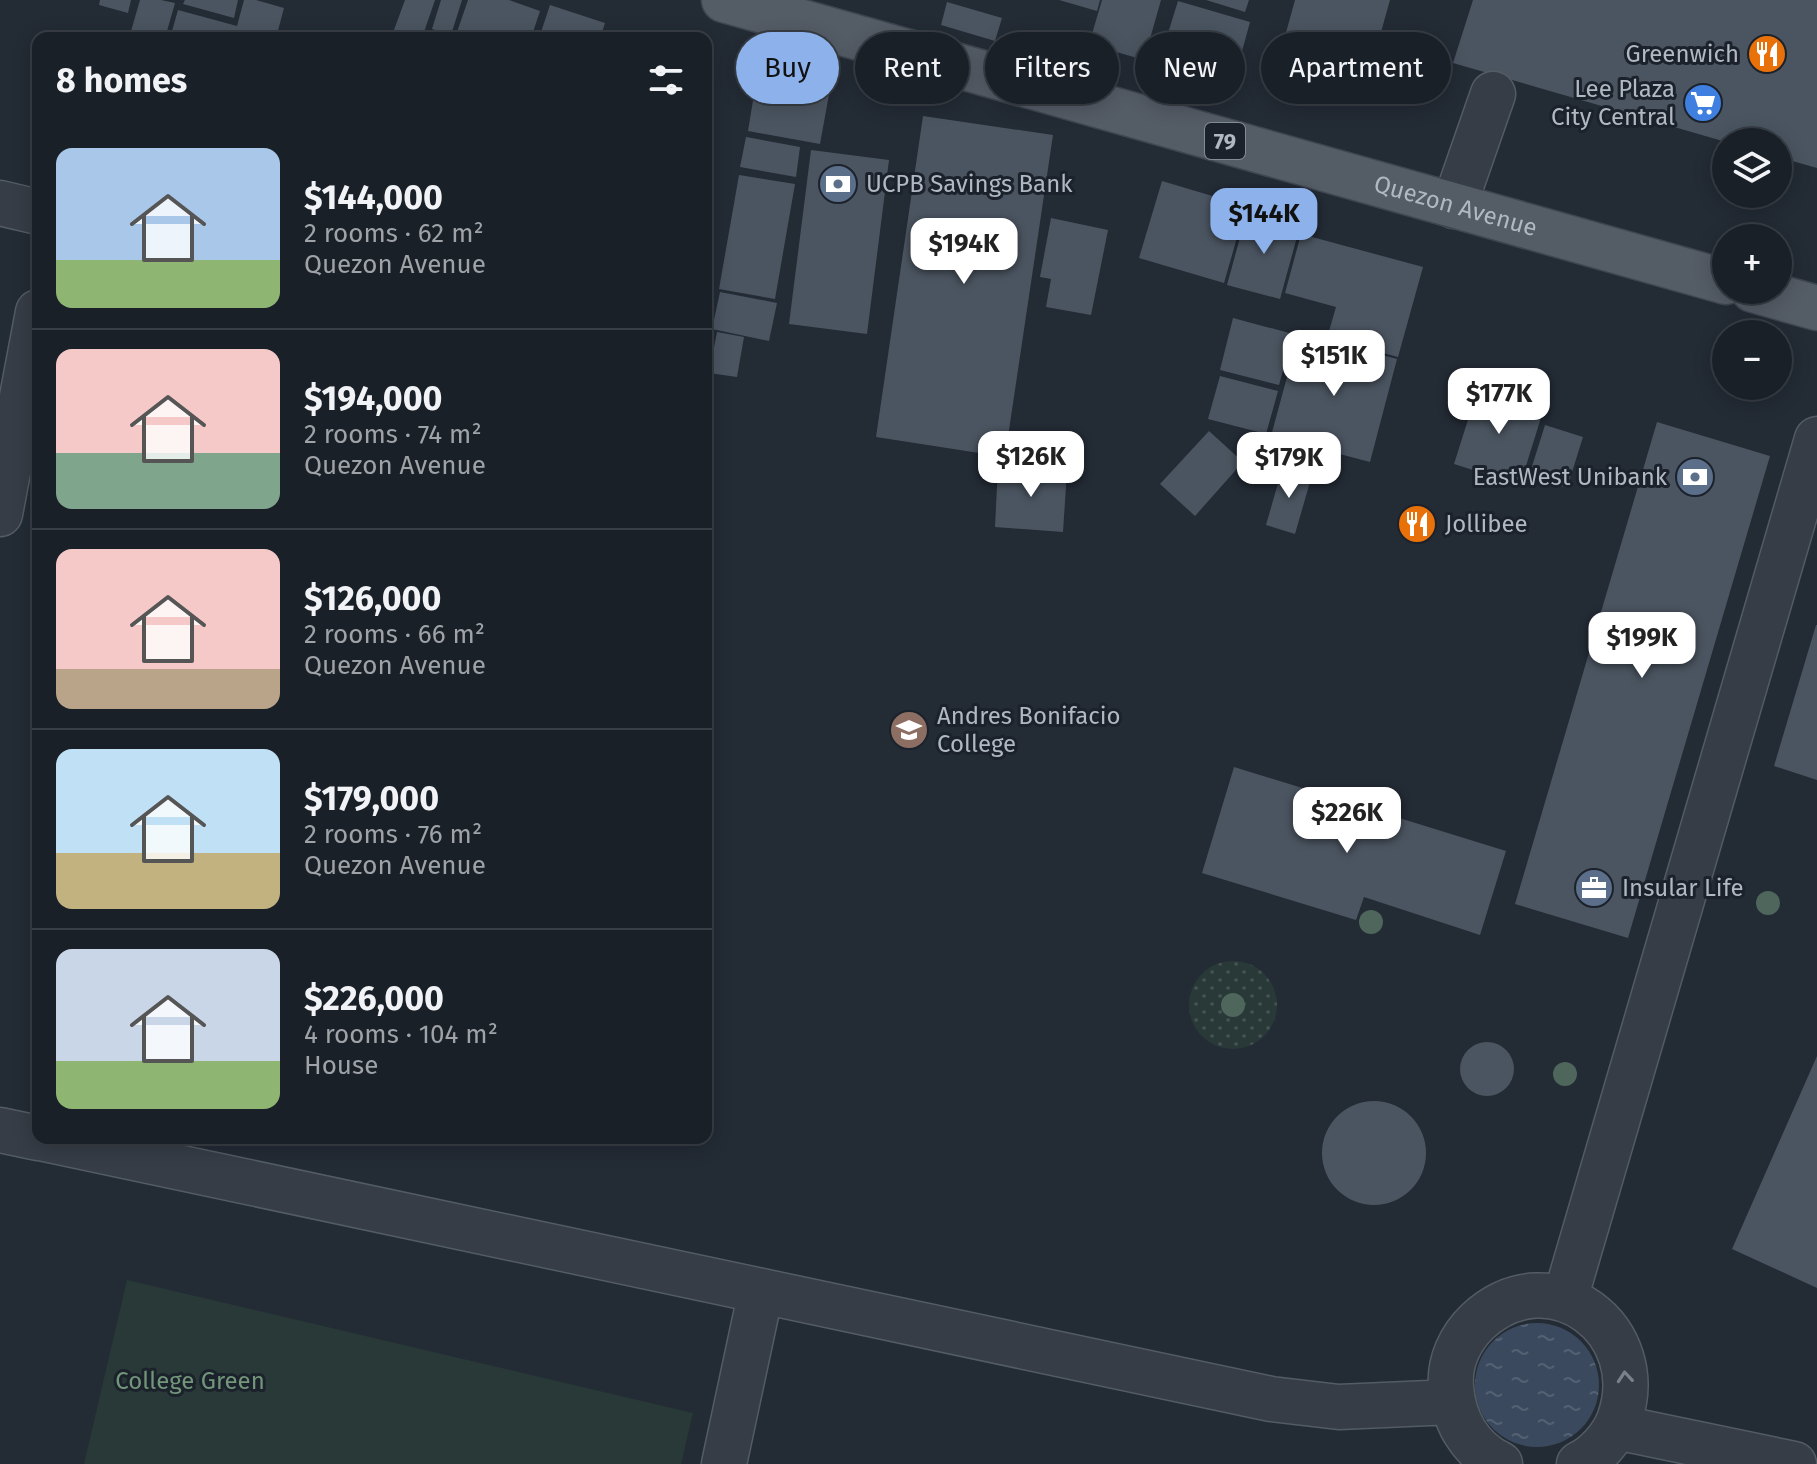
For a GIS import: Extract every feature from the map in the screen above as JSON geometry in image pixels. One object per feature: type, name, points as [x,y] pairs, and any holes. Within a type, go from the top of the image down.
[{"type":"main road","name":"Quezon Avenue","points":[[724,0],[1712,278]]},
{"type":"main road","points":[[1792,301],[1817,308]]},
{"type":"lane","points":[[1454,206],[1493,94]]},
{"type":"lane","points":[[0,203],[32,211]]},
{"type":"lane","points":[[2,497],[32,343]]},
{"type":"lane","points":[[1565,1299],[1817,439]]},
{"type":"lane","points":[[0,1130],[32,1137]]},
{"type":"lane","points":[[67,1144],[1271,1399],[1339,1407],[1452,1402]]},
{"type":"lane","points":[[724,1464],[761,1291]]},
{"type":"lane","points":[[1500,1464],[1489,1459],[1472,1443],[1459,1425],[1452,1402],[1450,1376],[1456,1350],[1470,1328],[1490,1310],[1514,1299],[1539,1295],[1565,1299],[1588,1311],[1607,1329],[1621,1351],[1627,1376],[1626,1402],[1616,1427],[1602,1446],[1579,1464]]},
{"type":"lane","points":[[1616,1427],[1794,1464]]},
{"type":"green space","points":[[1233,961],[1250,965],[1264,974],[1273,988],[1277,1005],[1273,1022],[1264,1036],[1250,1045],[1233,1049],[1216,1045],[1202,1036],[1193,1022],[1189,1005],[1193,988],[1202,974],[1216,965]]},
{"type":"green space","name":"College Green","points":[[127,1280],[693,1413],[681,1464],[84,1464]]},
{"type":"water","points":[[1537,1323],[1561,1328],[1581,1341],[1594,1361],[1599,1385],[1594,1409],[1581,1429],[1561,1442],[1537,1447],[1513,1442],[1493,1429],[1480,1409],[1475,1385],[1480,1361],[1493,1341],[1513,1328]]},
{"type":"building","points":[[100,0],[131,0],[128,13],[99,5]]},
{"type":"building","points":[[140,0],[175,3],[167,32],[131,32]]},
{"type":"building","points":[[185,0],[238,0],[234,18],[183,4]]},
{"type":"building","points":[[244,0],[284,8],[278,32],[172,32],[178,10],[237,26]]},
{"type":"building","points":[[405,0],[435,0],[424,32],[393,32]]},
{"type":"building","points":[[441,0],[462,0],[452,32],[432,29]]},
{"type":"building","points":[[468,0],[509,0],[540,11],[533,32],[457,32]]},
{"type":"building","points":[[1059,0],[1100,0],[1097,11]]},
{"type":"building","points":[[1102,0],[1161,0],[1152,32],[1135,32],[1135,57],[1119,53],[1119,32],[1093,32]]},
{"type":"building","points":[[1206,0],[1249,0],[1245,12]]},
{"type":"building","points":[[1295,0],[1390,0],[1381,32],[1286,32]]},
{"type":"building","name":"Lee Plaza City Central","points":[[1473,0],[1817,0],[1817,168],[1792,161],[1792,128],[1712,128],[1712,138],[1453,63]]},
{"type":"building","points":[[1178,1],[1250,22],[1245,40],[1245,32],[1168,32]]},
{"type":"building","points":[[947,2],[1002,18],[998,32],[985,32],[985,38],[941,25]]},
{"type":"building","points":[[550,5],[605,23],[602,32],[541,32]]},
{"type":"building","points":[[752,104],[827,104],[820,144],[748,131]]},
{"type":"building","points":[[923,116],[1053,135],[1005,457],[876,437]]},
{"type":"building","points":[[746,137],[800,147],[796,177],[740,167]]},
{"type":"building","points":[[811,150],[889,160],[867,334],[789,324]]},
{"type":"building","points":[[739,175],[795,184],[775,299],[719,289]]},
{"type":"building","points":[[1162,181],[1246,206],[1224,283],[1139,258]]},
{"type":"building","points":[[1247,212],[1300,226],[1280,299],[1227,285]]},
{"type":"building","points":[[1051,218],[1108,230],[1091,315],[1046,307],[1051,279],[1040,277]]},
{"type":"building","points":[[1301,234],[1423,267],[1398,357],[1327,338],[1336,307],[1285,293]]},
{"type":"building","points":[[720,292],[777,303],[769,341],[712,329]]},
{"type":"building","points":[[1233,318],[1293,334],[1279,385],[1220,370]]},
{"type":"building","points":[[717,332],[744,337],[737,377],[712,373]]},
{"type":"building","points":[[1299,333],[1397,359],[1370,462],[1271,436]]},
{"type":"building","points":[[1220,376],[1278,391],[1266,434],[1208,419]]},
{"type":"building","points":[[1478,388],[1544,408],[1520,485],[1454,464]]},
{"type":"building","points":[[1657,422],[1770,456],[1628,938],[1515,904]]},
{"type":"building","points":[[1545,425],[1583,437],[1567,488],[1529,476]]},
{"type":"building","points":[[1209,431],[1243,462],[1195,516],[1160,484]]},
{"type":"building","points":[[1283,466],[1312,475],[1295,534],[1266,525]]},
{"type":"building","points":[[998,467],[1067,471],[1063,532],[995,527]]},
{"type":"building","points":[[1817,625],[1817,780],[1774,766]]},
{"type":"building","points":[[1234,767],[1506,851],[1480,935],[1364,897],[1356,920],[1202,873]]},
{"type":"building","points":[[1487,1042],[1506,1050],[1514,1069],[1506,1088],[1487,1096],[1468,1088],[1460,1069],[1468,1050]]},
{"type":"building","points":[[1817,1056],[1817,1288],[1732,1249]]},
{"type":"building","points":[[1374,1101],[1394,1105],[1411,1116],[1422,1133],[1426,1153],[1422,1173],[1411,1190],[1394,1201],[1374,1205],[1354,1201],[1337,1190],[1326,1173],[1322,1153],[1326,1133],[1337,1116],[1354,1105]]},
{"type":"place","name":"Greenwich","points":[[1767,54]]},
{"type":"place","name":"Lee Plaza City Central","points":[[1703,103]]},
{"type":"place","name":"UCPB Savings Bank","points":[[838,184]]},
{"type":"place","name":"EastWest Unibank","points":[[1695,477]]},
{"type":"place","name":"Jollibee","points":[[1417,524]]},
{"type":"place","name":"Andres Bonifacio College","points":[[909,730]]},
{"type":"place","name":"Insular Life","points":[[1594,888]]}]
